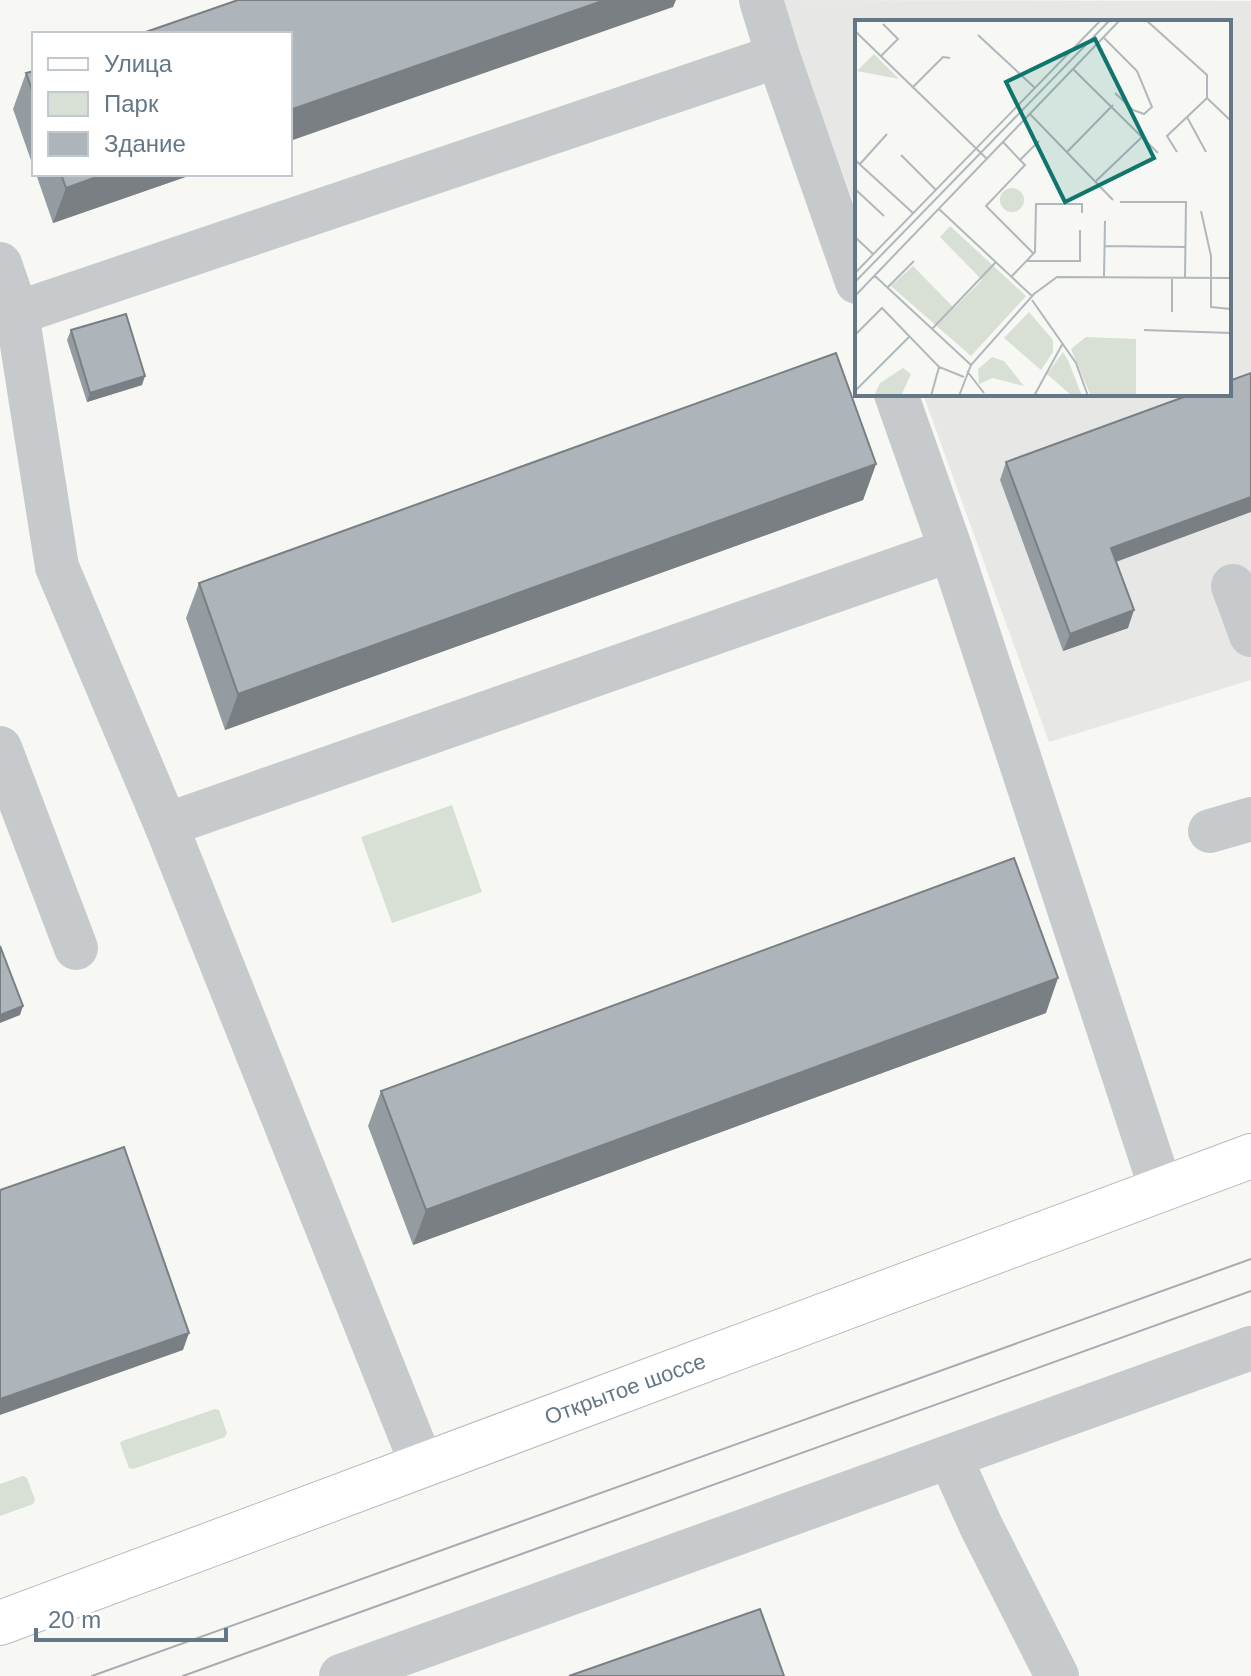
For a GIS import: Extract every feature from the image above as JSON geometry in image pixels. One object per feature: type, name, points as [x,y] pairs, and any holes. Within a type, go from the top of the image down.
[{"type":"main road","name":"Открытое шоссе","points":[[0,1623],[1251,1156]]},
{"type":"street","points":[[761,0],[855,276]]},
{"type":"street","points":[[17,313],[778,56]]},
{"type":"street","points":[[0,264],[17,313],[57,567],[166,825],[422,1465]]},
{"type":"street","points":[[897,396],[951,550],[1161,1189]]},
{"type":"street","points":[[166,825],[951,550]]},
{"type":"street","points":[[1233,586],[1251,635]]},
{"type":"street","points":[[0,748],[76,948]]},
{"type":"street","points":[[1210,831],[1251,819]]},
{"type":"street","points":[[341,1676],[1251,1348]]},
{"type":"street","points":[[950,1457],[981,1526],[1057,1676]]},
{"type":"shaded area","points":[[780,0],[1251,1],[1251,680],[1049,742],[924,396],[1231,396],[1231,20],[855,20],[855,206]]},
{"type":"green space","points":[[452,805],[482,892],[392,923],[361,837]]},
{"type":"green space","points":[[219,1410],[227,1433],[225,1437],[129,1468],[120,1443],[122,1441]]},
{"type":"green space","points":[[23,1476],[27,1478],[35,1500],[33,1504],[0,1516],[0,1484]]},
{"type":"building","points":[[238,0],[605,0],[292,109],[292,32],[146,32]]},
{"type":"building","points":[[32,72],[32,90],[26,73]]},
{"type":"building","points":[[62,176],[99,176],[66,188]]},
{"type":"building","points":[[126,314],[145,376],[90,393],[71,330]]},
{"type":"building","points":[[836,353],[876,464],[238,694],[199,583]]},
{"type":"building","points":[[1251,373],[1251,497],[1111,548],[1134,610],[1070,634],[1006,462],[1187,396],[1231,396],[1231,380]]},
{"type":"building","points":[[1014,858],[1058,978],[426,1210],[381,1091]]},
{"type":"building","points":[[0,946],[23,1006],[0,1015]]},
{"type":"building","points":[[124,1147],[189,1333],[0,1399],[0,1190]]},
{"type":"building","points":[[760,1609],[784,1676],[569,1676]]},
{"type":"tram line","points":[[92,1676],[1251,1259]]},
{"type":"tram line","points":[[183,1676],[1251,1291]]}]
